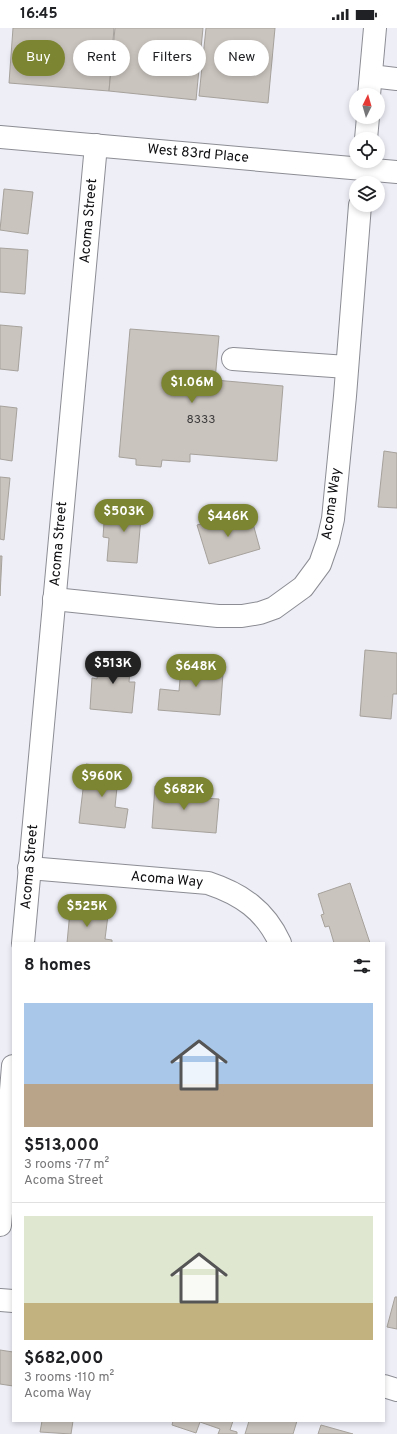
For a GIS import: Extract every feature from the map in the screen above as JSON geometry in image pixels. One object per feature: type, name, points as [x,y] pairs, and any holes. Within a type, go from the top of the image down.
[{"type":"street","points":[[375,28],[370,86],[397,79]]},
{"type":"street","name":"West 83rd Place","points":[[0,137],[363,171],[397,172]]},
{"type":"street","name":"Acoma Street","points":[[23,942],[96,145]]},
{"type":"street","name":"Acoma Way","points":[[54,599],[218,616],[242,616],[260,613],[274,608],[303,587],[320,564],[328,541],[333,518],[348,367],[359,212]]},
{"type":"street","points":[[233,359],[348,367]]},
{"type":"street","name":"Acoma Way","points":[[29,868],[208,884],[221,887],[242,898],[257,910],[268,921],[276,933],[280,942]]},
{"type":"street","points":[[0,1225],[12,1078]]},
{"type":"street","points":[[0,1300],[12,1301]]},
{"type":"street","points":[[385,1386],[397,1390]]},
{"type":"building","points":[[13,28],[114,28],[113,40],[73,40],[73,76],[110,76],[109,91],[9,83],[12,42],[12,76],[65,76],[65,40],[12,40]]},
{"type":"building","points":[[115,28],[203,28],[202,40],[138,40],[138,76],[198,76],[196,100],[109,91],[110,76],[130,76],[130,40],[114,40]]},
{"type":"building","points":[[206,28],[275,28],[268,103],[199,96],[201,76],[206,76],[206,40],[205,40]]},
{"type":"building","points":[[4,189],[33,192],[28,234],[0,230]]},
{"type":"building","points":[[0,248],[28,250],[25,294],[0,292]]},
{"type":"building","points":[[0,325],[22,327],[18,371],[0,369]]},
{"type":"building","points":[[130,329],[219,336],[215,380],[283,386],[277,461],[190,454],[190,462],[162,460],[161,467],[136,465],[136,459],[119,457]]},
{"type":"building","points":[[0,406],[17,408],[12,461],[0,459]]},
{"type":"building","points":[[384,451],[397,453],[397,508],[378,507]]},
{"type":"building","points":[[0,477],[10,478],[4,540],[0,539]]},
{"type":"building","points":[[112,503],[142,506],[137,563],[107,561],[109,538],[103,537],[104,523],[110,523]]},
{"type":"building","points":[[237,514],[240,523],[252,520],[260,549],[209,564],[197,525]]},
{"type":"building","points":[[0,556],[2,556],[0,596]]},
{"type":"building","points":[[365,650],[397,653],[397,694],[393,694],[391,719],[360,716]]},
{"type":"building","points":[[99,654],[131,657],[129,682],[135,682],[132,713],[90,709],[92,678],[97,679]]},
{"type":"building","points":[[182,657],[224,660],[220,715],[158,710],[160,689],[179,691]]},
{"type":"building","points":[[86,764],[119,768],[115,807],[128,809],[125,828],[79,823]]},
{"type":"building","points":[[155,786],[188,788],[187,797],[219,799],[216,833],[152,828]]},
{"type":"building","points":[[350,883],[370,942],[334,942],[329,926],[325,927],[321,915],[324,914],[318,894]]},
{"type":"building","points":[[70,911],[108,915],[105,939],[112,940],[112,942],[67,942]]},
{"type":"building","points":[[395,1297],[397,1297],[397,1329],[387,1327]]},
{"type":"building","points":[[0,1350],[12,1352],[12,1386],[0,1384]]},
{"type":"building","points":[[42,1422],[73,1422],[71,1434],[40,1432]]},
{"type":"building","points":[[173,1422],[200,1422],[196,1433],[172,1425]]},
{"type":"building","points":[[200,1422],[233,1422],[230,1430],[237,1432],[237,1434],[218,1434],[220,1429]]},
{"type":"building","points":[[249,1422],[297,1422],[293,1434],[245,1434]]},
{"type":"building","points":[[321,1425],[353,1434],[318,1434]]}]
